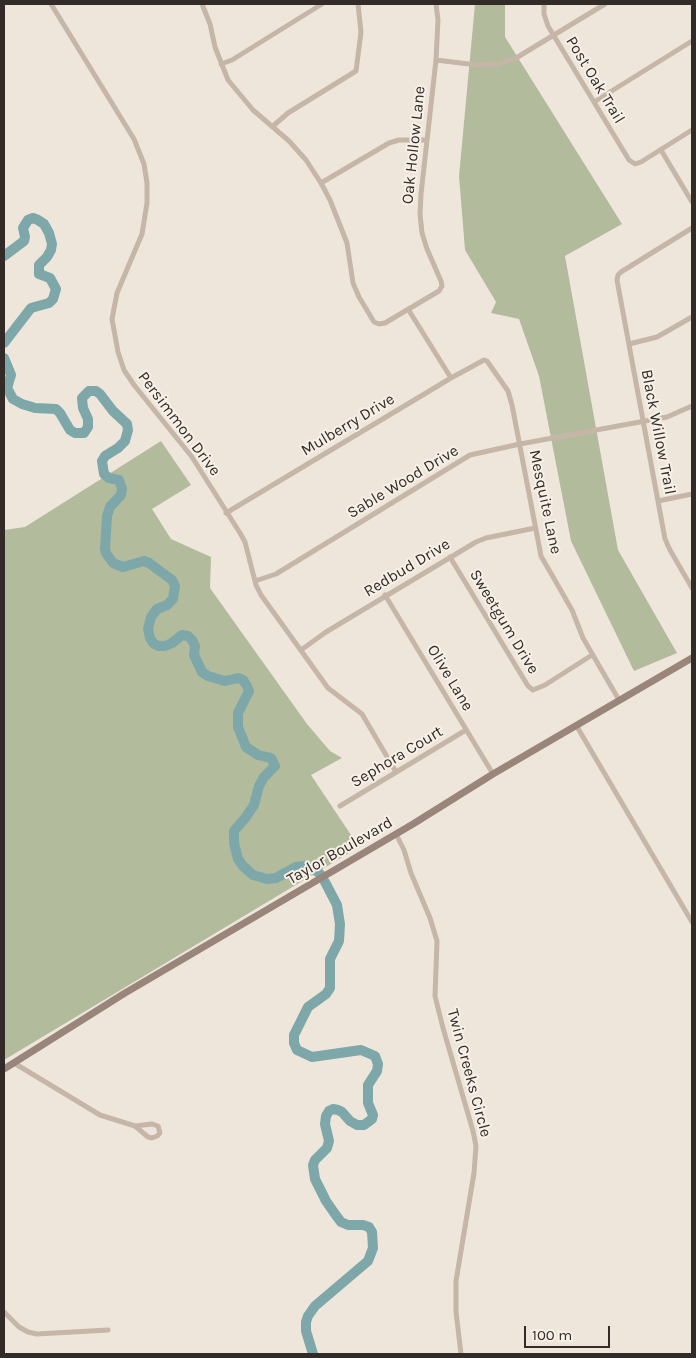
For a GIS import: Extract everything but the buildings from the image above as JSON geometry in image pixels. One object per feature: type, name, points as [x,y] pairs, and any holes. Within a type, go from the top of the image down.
[{"type":"street","name":"Persimmon Drive","points":[[51,4],[134,138],[144,164],[147,183],[147,203],[142,234],[117,293],[112,319],[118,352],[124,370],[192,457],[245,542],[255,582],[261,595],[328,688],[362,714],[396,772]]},
{"type":"street","points":[[202,4],[210,24],[215,47],[228,80],[253,110],[273,126],[306,160],[321,183],[347,243],[354,283],[359,297],[374,322],[379,324],[385,323],[408,309],[451,378]]},
{"type":"street","points":[[221,64],[232,60],[322,4]]},
{"type":"street","points":[[273,126],[288,113],[356,71],[362,32],[358,4]]},
{"type":"street","name":"Oak Hollow Lane","points":[[408,309],[439,291],[442,286],[422,233],[420,214],[436,60],[438,20],[436,4]]},
{"type":"street","name":"Post Oak Trail","points":[[544,4],[544,14],[554,36],[629,160],[635,164],[660,150]]},
{"type":"street","points":[[436,60],[477,65],[498,64],[516,58],[605,4]]},
{"type":"street","points":[[594,102],[692,41]]},
{"type":"street","points":[[692,130],[660,150],[692,202]]},
{"type":"street","points":[[321,183],[389,143],[399,140],[427,140]]},
{"type":"street","name":"Black Willow Trail","points":[[692,228],[618,275],[617,280],[665,539],[692,588]]},
{"type":"street","points":[[629,344],[657,338],[692,317]]},
{"type":"street","name":"Mulberry Drive","points":[[226,513],[484,360]]},
{"type":"street","name":"Mesquite Lane","points":[[484,360],[490,363],[508,391],[541,556],[572,610],[592,655],[619,700]]},
{"type":"street","name":"Sable Wood Drive","points":[[255,582],[276,574],[470,455],[667,417],[692,406]]},
{"type":"street","points":[[658,500],[692,494]]},
{"type":"street","name":"Redbud Drive","points":[[301,650],[326,632],[385,596],[486,538],[535,528]]},
{"type":"street","name":"Sweetgum Drive","points":[[450,557],[528,686],[533,690],[545,686],[592,655]]},
{"type":"street","name":"Olive Lane","points":[[385,596],[493,774]]},
{"type":"street","name":"Taylor Boulevard","points":[[4,1069],[125,993],[692,658]]},
{"type":"street","points":[[576,725],[692,922]]},
{"type":"street","name":"Sephora Court","points":[[340,806],[466,730]]},
{"type":"street","name":"Twin Creeks Circle","points":[[396,834],[430,918],[436,941],[435,996],[442,1028],[476,1146],[474,1173],[456,1281],[456,1312],[461,1354]]},
{"type":"street","points":[[14,1063],[100,1115],[135,1126],[156,1125],[160,1133],[154,1138],[150,1138],[135,1126]]},
{"type":"street","points":[[4,1312],[20,1328],[37,1334],[108,1330]]},
{"type":"green space","points":[[475,4],[505,4],[505,37],[622,224],[565,256],[618,550],[677,653],[634,671],[571,541],[539,376],[519,319],[491,313],[496,302],[465,250],[459,176]]},
{"type":"green space","points":[[161,441],[191,485],[152,509],[171,539],[211,557],[210,588],[307,724],[330,751],[342,758],[311,775],[359,847],[4,1060],[4,530],[25,527]]},
{"type":"waterway","points":[[4,256],[24,241],[23,228],[28,220],[33,218],[38,220],[44,224],[52,244],[47,257],[39,265],[39,274],[50,278],[56,289],[53,299],[49,303],[31,308],[4,343]]},
{"type":"waterway","points":[[4,358],[11,375],[7,388],[13,399],[35,408],[56,409],[70,430],[75,433],[84,433],[88,427],[88,419],[83,408],[82,398],[89,391],[96,391],[100,394],[113,411],[127,424],[128,430],[125,441],[105,456],[102,461],[104,474],[109,478],[119,480],[122,489],[121,495],[110,507],[107,516],[106,553],[113,563],[123,567],[144,561],[149,563],[172,580],[175,586],[173,599],[167,605],[157,609],[151,617],[148,629],[153,643],[158,646],[165,646],[182,635],[188,636],[195,646],[194,655],[202,672],[208,676],[225,681],[238,678],[243,680],[247,686],[249,691],[238,713],[238,727],[246,747],[258,755],[271,758],[275,766],[264,777],[259,786],[254,805],[234,831],[234,843],[238,859],[253,875],[267,879],[276,878],[296,867],[305,866],[321,875]]},
{"type":"waterway","points":[[313,1354],[306,1331],[308,1316],[315,1306],[368,1261],[373,1248],[372,1232],[369,1227],[348,1225],[341,1222],[335,1214],[315,1179],[313,1165],[315,1160],[327,1148],[329,1141],[325,1124],[329,1111],[333,1109],[338,1110],[357,1125],[364,1125],[372,1119],[373,1115],[368,1103],[368,1085],[377,1071],[378,1064],[375,1056],[361,1050],[312,1057],[297,1050],[294,1043],[294,1035],[308,1007],[326,994],[330,988],[330,959],[339,941],[340,924],[337,905],[325,882]]}]
